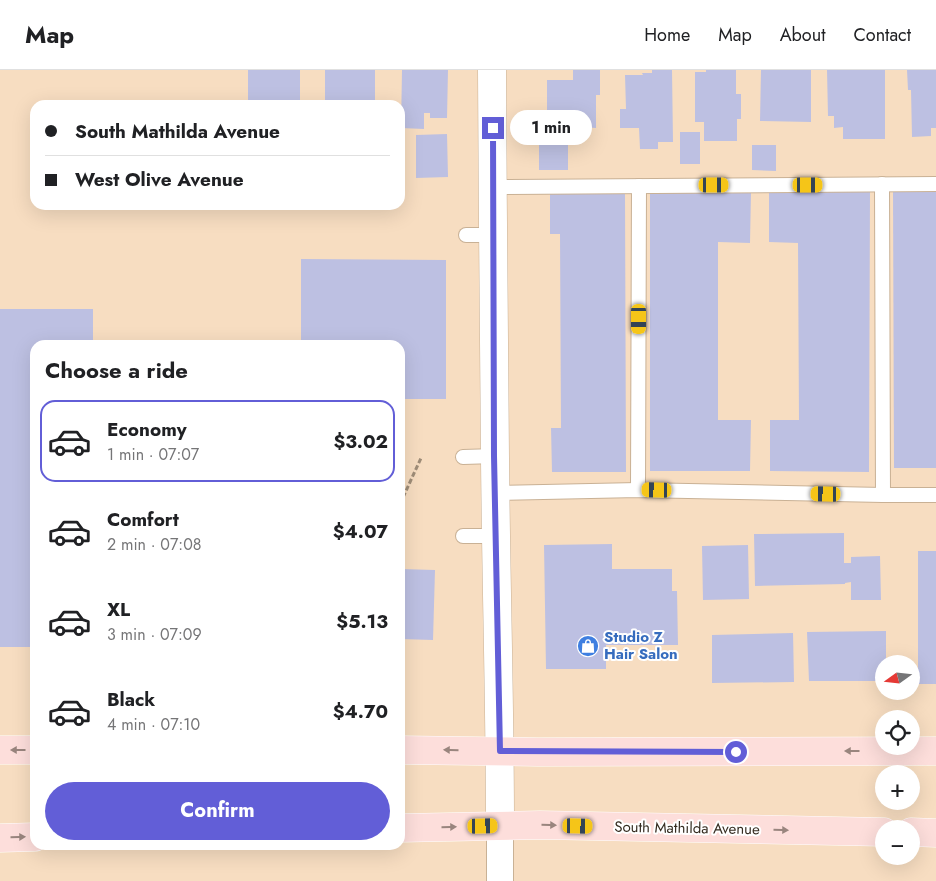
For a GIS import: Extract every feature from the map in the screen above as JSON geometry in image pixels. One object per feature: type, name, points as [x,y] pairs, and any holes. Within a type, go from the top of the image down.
[{"type":"main road","points":[[0,750],[30,750]]},
{"type":"main road","points":[[405,750],[936,751]]},
{"type":"main road","name":"South Mathilda Avenue","points":[[405,828],[550,825],[875,832]]},
{"type":"main road","points":[[920,832],[936,833]]},
{"type":"main road","points":[[0,838],[30,837]]},
{"type":"street","points":[[492,70],[494,456],[500,751],[500,881]]},
{"type":"lane","points":[[882,184],[883,495]]},
{"type":"lane","points":[[493,187],[936,184]]},
{"type":"lane","points":[[638,490],[639,186]]},
{"type":"lane","points":[[466,235],[493,235]]},
{"type":"lane","points":[[462,457],[494,456]]},
{"type":"lane","points":[[495,493],[638,490],[936,495]]},
{"type":"lane","points":[[463,536],[496,536]]},
{"type":"path","points":[[405,493],[421,458]]},
{"type":"building","points":[[248,70],[300,70],[300,100],[248,100]]},
{"type":"building","points":[[325,70],[375,70],[375,100],[325,100]]},
{"type":"building","points":[[402,70],[448,70],[447,118],[430,118],[430,113],[424,113],[424,129],[405,128],[405,100],[401,100]]},
{"type":"building","points":[[573,70],[600,70],[600,95],[596,95],[596,128],[581,127],[580,142],[568,142],[568,170],[539,170],[539,139],[547,139],[547,80],[573,80]]},
{"type":"building","points":[[652,70],[672,70],[673,142],[658,142],[658,149],[640,149],[639,128],[620,128],[620,109],[626,109],[625,75],[643,75],[642,73],[652,73]]},
{"type":"building","points":[[706,70],[736,70],[736,94],[741,94],[741,119],[737,119],[737,141],[704,141],[704,122],[695,122],[695,72],[706,72]]},
{"type":"building","points":[[761,70],[811,70],[811,122],[760,121]]},
{"type":"building","points":[[827,70],[885,70],[885,139],[843,139],[843,127],[834,128],[834,116],[828,116]]},
{"type":"building","points":[[907,70],[936,70],[936,128],[931,128],[931,136],[912,137],[911,90],[908,90]]},
{"type":"building","points":[[680,132],[700,132],[700,164],[680,164]]},
{"type":"building","points":[[447,134],[448,177],[416,178],[416,135]]},
{"type":"building","points":[[752,145],[776,145],[776,171],[752,170]]},
{"type":"building","points":[[893,188],[936,188],[936,468],[894,468]]},
{"type":"building","points":[[769,190],[870,190],[869,472],[770,471],[770,420],[799,420],[798,243],[769,242]]},
{"type":"building","points":[[650,191],[751,192],[750,243],[718,242],[718,420],[751,420],[750,471],[650,471]]},
{"type":"building","points":[[550,193],[625,193],[626,472],[552,472],[551,428],[561,428],[560,234],[550,234]]},
{"type":"building","points":[[301,259],[446,260],[446,399],[405,399],[405,340],[301,340]]},
{"type":"building","points":[[0,309],[93,309],[93,340],[30,340],[30,647],[0,647]]},
{"type":"building","points":[[844,533],[844,563],[851,563],[851,557],[880,556],[881,600],[851,600],[851,582],[845,584],[755,586],[754,534]]},
{"type":"building","points":[[612,544],[612,569],[672,569],[672,591],[677,591],[678,645],[606,645],[606,669],[546,669],[544,545]]},
{"type":"building","points":[[748,545],[749,599],[703,600],[702,546]]},
{"type":"building","points":[[918,551],[936,551],[936,684],[920,684],[920,655],[918,655]]},
{"type":"building","points":[[405,569],[435,570],[433,640],[405,639]]},
{"type":"building","points":[[886,631],[886,655],[875,655],[875,681],[809,681],[807,632]]},
{"type":"building","points":[[793,633],[794,682],[712,683],[712,635]]},
{"type":"place","name":"Studio Z Hair Salon","points":[[588,646]]},
{"type":"route","points":[[493,128],[494,456],[500,751],[736,752]]}]
